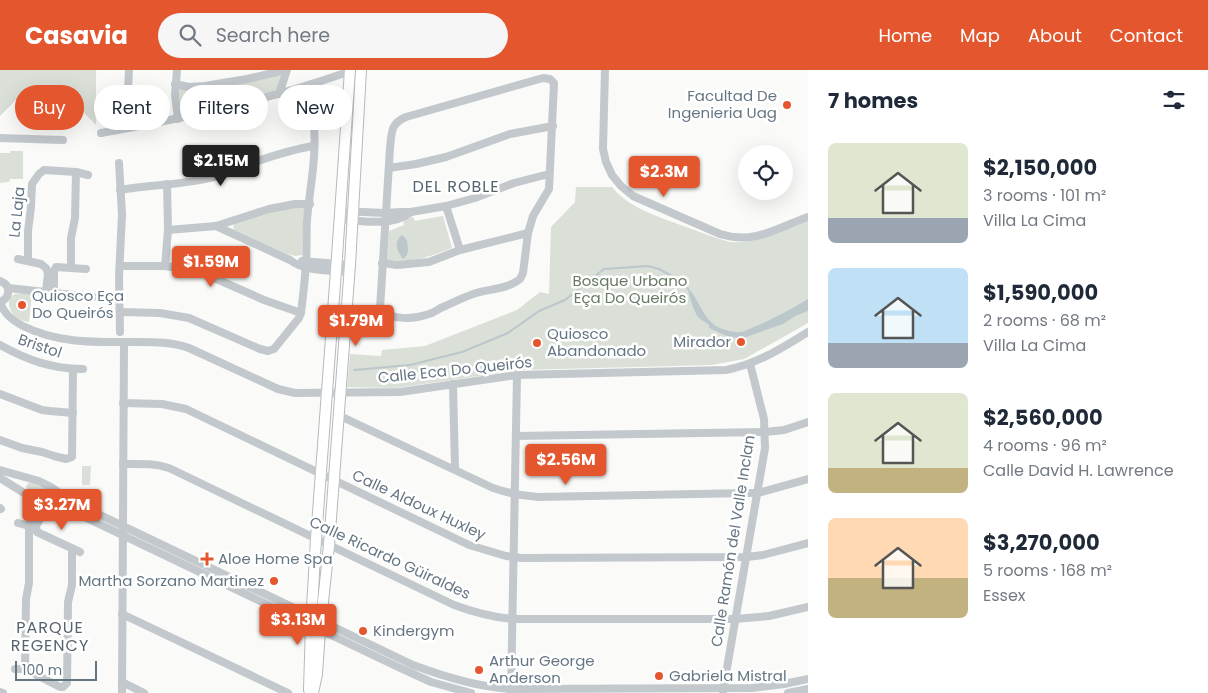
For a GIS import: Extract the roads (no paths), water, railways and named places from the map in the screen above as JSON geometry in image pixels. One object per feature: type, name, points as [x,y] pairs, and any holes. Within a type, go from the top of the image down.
[{"type":"main road","points":[[316,623],[329,545],[350,269],[361,70]]},
{"type":"main road","points":[[311,693],[316,623],[316,539],[337,267],[346,72]]},
{"type":"street","points":[[128,85],[129,70]]},
{"type":"street","points":[[177,70],[175,84],[178,119]]},
{"type":"street","points":[[175,84],[189,87],[205,86],[247,79],[282,70]]},
{"type":"street","points":[[282,85],[287,70]]},
{"type":"street","points":[[605,70],[604,149],[606,162],[612,175],[633,196],[720,234],[739,238],[762,235],[808,217]]},
{"type":"street","points":[[309,85],[346,72]]},
{"type":"street","points":[[551,77],[554,83],[553,126],[549,189],[532,216],[520,279],[511,285],[460,299],[429,314],[406,318],[388,315],[380,310],[390,148],[396,121],[551,77]]},
{"type":"street","points":[[170,120],[278,94]]},
{"type":"street","points":[[389,168],[446,157],[510,134],[553,126]]},
{"type":"street","points":[[101,134],[120,130]]},
{"type":"street","points":[[120,312],[160,313],[189,318],[260,350],[268,351],[274,349],[301,313],[306,265],[306,229],[310,204],[314,130]]},
{"type":"street","points":[[0,138],[63,140]]},
{"type":"street","points":[[120,190],[195,181],[219,176],[284,152],[314,146]]},
{"type":"street","points":[[119,163],[122,220],[120,332]]},
{"type":"street","name":"La Laja","points":[[28,261],[28,231],[32,184],[44,170],[76,172],[88,175]]},
{"type":"street","points":[[71,268],[71,238],[75,218],[76,172]]},
{"type":"street","points":[[353,216],[411,212],[446,206],[475,198],[514,183],[549,174]]},
{"type":"street","points":[[165,266],[168,230],[167,184]]},
{"type":"street","points":[[168,230],[216,226],[270,209],[295,204],[310,204]]},
{"type":"street","points":[[446,206],[460,250]]},
{"type":"street","points":[[340,215],[386,222],[406,216],[411,212]]},
{"type":"street","points":[[216,226],[290,260],[306,265],[350,269]]},
{"type":"street","points":[[382,263],[397,265],[419,264],[440,259],[460,250],[528,233]]},
{"type":"street","name":"La Laja","points":[[18,259],[44,265],[48,273],[50,293]]},
{"type":"street","points":[[120,266],[165,266],[205,274],[264,300],[301,313]]},
{"type":"street","points":[[50,293],[55,269],[59,267],[86,269]]},
{"type":"street","points":[[0,281],[8,288],[93,297]]},
{"type":"street","points":[[0,302],[6,298],[8,288]]},
{"type":"street","name":"Calle Eca Do Queirós","points":[[0,302],[5,312],[14,320],[31,330],[49,336],[72,341],[158,342],[174,344],[189,348],[282,391],[295,392],[400,392],[517,375],[726,370],[750,364],[774,353],[808,332]]},
{"type":"street","points":[[122,693],[124,342]]},
{"type":"street","name":"Bristol","points":[[0,345],[37,362],[73,369],[83,369]]},
{"type":"street","name":"Calle Ramón del Valle Inclan","points":[[723,691],[765,448],[763,414],[750,364]]},
{"type":"street","name":"Bristol","points":[[0,440],[22,448],[66,459],[70,458],[72,454],[73,369]]},
{"type":"street","points":[[511,691],[517,375]]},
{"type":"street","points":[[453,384],[455,470]]},
{"type":"street","points":[[0,394],[42,410],[72,413]]},
{"type":"street","name":"Calle Aldoux Huxley","points":[[123,403],[162,404],[186,410],[469,545],[514,557],[747,557],[763,555],[808,543]]},
{"type":"street","points":[[338,416],[493,488],[514,494],[538,497],[758,493],[808,479]]},
{"type":"street","points":[[516,436],[765,432],[784,430],[808,422]]},
{"type":"street","name":"Calle Ricardo Güiraldes","points":[[123,464],[149,464],[169,468],[454,605],[484,615],[512,619],[735,619],[769,616],[808,607]]},
{"type":"street","points":[[0,470],[36,480],[51,487],[75,503],[316,623],[410,673],[438,684],[471,693]]},
{"type":"street","points":[[0,478],[36,501],[72,511],[316,623],[413,665],[468,683],[511,691],[723,691],[768,687],[808,679]]},
{"type":"street","points":[[26,495],[26,483],[36,480]]},
{"type":"street","points":[[14,669],[25,669],[60,687],[66,685],[68,681],[68,602],[72,586],[76,550],[36,530],[36,526],[49,505],[57,500],[58,492]]},
{"type":"street","points":[[25,669],[26,599],[29,583],[29,526],[35,515],[36,501]]},
{"type":"street","points":[[18,523],[29,526]]},
{"type":"street","points":[[122,614],[288,693]]},
{"type":"street","points":[[306,693],[313,671]]},
{"type":"street","points":[[313,671],[317,693]]},
{"type":"street","points":[[122,682],[144,693]]},
{"type":"street","points":[[788,693],[808,689]]},
{"type":"waterway","points":[[354,370],[410,365],[462,352],[508,333],[539,311],[565,300],[604,269],[648,266],[659,269],[683,282],[688,289]]},
{"type":"place","name":"Facultad De Ingenieria Uag","points":[[787,105]]},
{"type":"place","name":"Quiosco Eça Do Queirós","points":[[22,305]]},
{"type":"place","name":"Mirador","points":[[741,342]]},
{"type":"place","name":"Quiosco Abandonado","points":[[537,343]]},
{"type":"place","name":"Aloe Home Spa","points":[[207,559]]},
{"type":"place","name":"Martha Sorzano Martinez","points":[[274,581]]},
{"type":"place","name":"Kindergym","points":[[363,631]]},
{"type":"place","name":"Arthur George Anderson","points":[[479,670]]},
{"type":"place","name":"Gabriela Mistral","points":[[659,676]]},
{"type":"district","name":"DEL ROBLE","points":[[456,186]]},
{"type":"district","name":"PARQUE REGENCY","points":[[50,636]]},
{"type":"park label","name":"Bosque Urbano Eça Do Queirós","points":[[630,290]]}]
